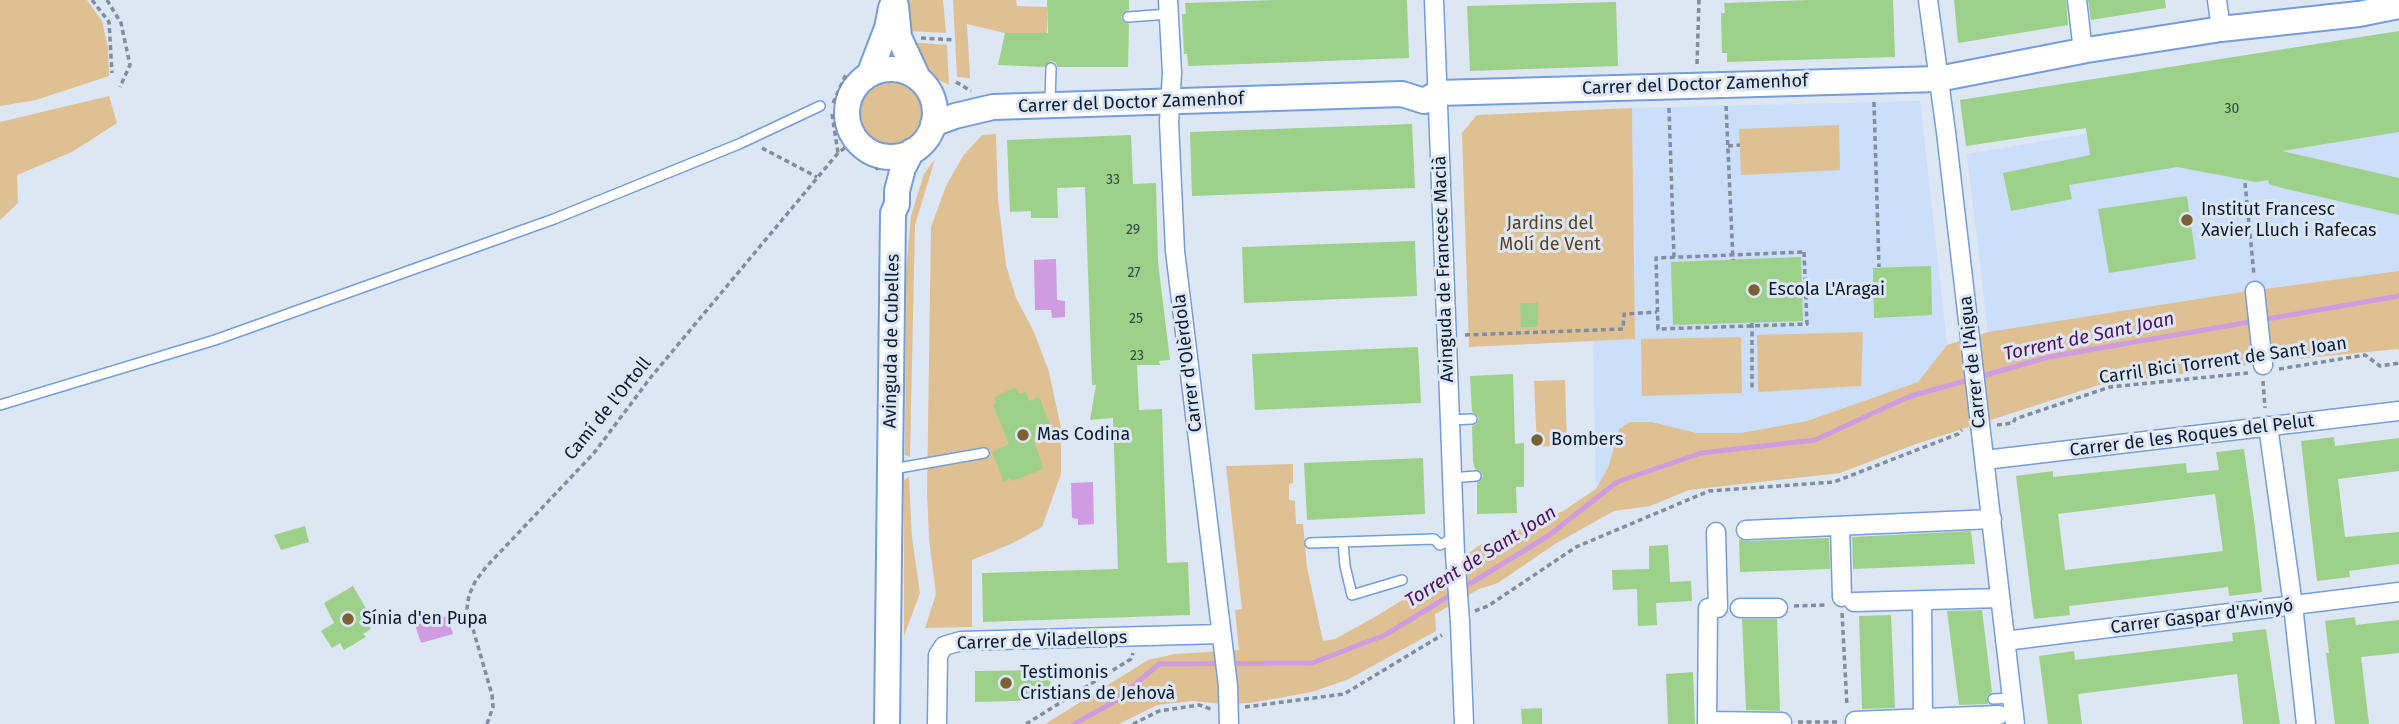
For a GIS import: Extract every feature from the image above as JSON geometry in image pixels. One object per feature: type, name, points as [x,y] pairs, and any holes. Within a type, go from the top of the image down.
[{"type":"street","points":[[892,0],[887,28],[849,101],[848,122],[854,141],[882,168],[886,203],[893,213]]},
{"type":"street","points":[[882,168],[923,144],[933,124],[935,112],[900,37],[896,6],[892,0]]},
{"type":"street","name":"Avinguda de Francesc Macià","points":[[1434,0],[1451,478],[1464,724]]},
{"type":"street","name":"Carrer de l'Aigua","points":[[1928,0],[2012,698],[2002,713]]},
{"type":"street","points":[[2077,0],[2083,51]]},
{"type":"street","points":[[2217,0],[2221,29]]},
{"type":"street","name":"Carrer del Doctor Zamenhof","points":[[988,109],[1402,94],[1424,100],[1438,93],[1938,79],[2083,51],[2358,7],[2399,6]]},
{"type":"street","name":"Carrer d'Olèrdola","points":[[1168,7],[1172,73],[1170,102],[1175,251],[1222,642],[1229,724]]},
{"type":"street","points":[[863,77],[892,69],[903,71],[947,102],[988,109]]},
{"type":"street","points":[[933,124],[988,109]]},
{"type":"street","points":[[893,213],[903,169],[912,151]]},
{"type":"street","name":"Avinguda de Cubelles","points":[[887,724],[893,213]]},
{"type":"street","points":[[2255,292],[2263,368]]},
{"type":"street","name":"Carrer de les Roques del Pelut","points":[[1985,460],[2268,421],[2399,411]]},
{"type":"street","points":[[2268,421],[2306,724]]},
{"type":"street","points":[[1746,530],[1992,519]]},
{"type":"street","points":[[1840,526],[1846,601],[2000,598]]},
{"type":"street","points":[[1716,532],[1718,608],[1707,608],[1707,723],[1782,722]]},
{"type":"street","name":"Carrer Gaspar d'Avinyó","points":[[2005,641],[2399,592]]},
{"type":"street","points":[[1922,600],[1923,718]]},
{"type":"street","points":[[1740,608],[1778,608]]},
{"type":"street","name":"Carrer de Viladellops","points":[[937,724],[938,655],[944,646],[961,641],[1222,642]]},
{"type":"street","points":[[1851,721],[2002,713]]},
{"type":"lane","points":[[1129,17],[1168,7]]},
{"type":"lane","points":[[1051,68],[1051,106]]},
{"type":"lane","points":[[0,405],[228,336],[554,219],[820,106]]},
{"type":"lane","points":[[1449,420],[1472,419]]},
{"type":"lane","points":[[891,469],[984,453]]},
{"type":"lane","points":[[1451,478],[1476,477]]},
{"type":"lane","points":[[1310,543],[1434,539],[1440,545],[1454,546]]},
{"type":"lane","points":[[1343,542],[1352,595],[1402,580]]},
{"type":"lane","points":[[2002,713],[2012,698]]},
{"type":"path","points":[[92,0],[109,22],[112,73]]},
{"type":"path","points":[[107,0],[121,23],[130,65],[120,88]]},
{"type":"path","points":[[1697,70],[1699,0]]},
{"type":"path","points":[[911,37],[954,40]]},
{"type":"path","points":[[863,77],[845,96],[842,112],[844,129],[878,168],[882,168]]},
{"type":"path","points":[[1726,100],[1733,257]]},
{"type":"path","points":[[1874,100],[1879,267]]},
{"type":"path","points":[[1669,108],[1674,257]]},
{"type":"path","points":[[744,140],[779,155],[817,178]]},
{"type":"path","name":"Camí de l'Ortoll","points":[[487,724],[493,707],[492,695],[467,608],[475,582],[594,453],[651,377],[838,153],[854,141]]},
{"type":"path","points":[[1728,146],[1740,145]]},
{"type":"path","points":[[2245,183],[2255,292]]},
{"type":"path","points":[[1804,252],[1807,324],[1658,329],[1656,258],[1733,257],[1804,252]]},
{"type":"path","points":[[1465,335],[1623,329],[1624,314],[1657,312]]},
{"type":"path","points":[[1752,325],[1752,391]]},
{"type":"path","name":"Carril Bici Torrent de Sant Joan","points":[[1459,620],[1470,619],[1475,611],[1488,606],[1576,547],[1709,491],[1834,482],[1958,434],[1963,429],[1980,424],[2013,423],[2015,419],[2110,387],[2365,355],[2380,366],[2399,363]]},
{"type":"path","points":[[2263,368],[2268,421]]},
{"type":"path","points":[[1778,608],[1846,601],[1851,721],[1782,722]]},
{"type":"path","points":[[1133,724],[1159,711],[1199,705],[1228,707],[1344,694],[1442,635]]},
{"type":"path","points":[[1026,724],[1130,659],[1134,651]]},
{"type":"shaded area","name":"Institut Francesc Xavier Lluch i Rafecas","points":[[2399,81],[2399,271],[2242,292],[1988,332],[1967,154]]},
{"type":"shaded area","name":"Escola L'Aragai","points":[[1920,101],[1947,345],[1918,382],[1807,421],[1741,433],[1697,433],[1652,422],[1630,422],[1619,429],[1608,468],[1596,489],[1593,341],[1635,339],[1632,108]]},
{"type":"shaded area","points":[[1056,259],[1057,300],[1065,301],[1065,317],[1052,318],[1051,310],[1035,310],[1034,260]]},
{"type":"shaded area","points":[[1093,482],[1094,524],[1078,525],[1078,519],[1072,518],[1071,483]]},
{"type":"shaded area","points":[[447,616],[453,634],[421,643],[415,625]]},
{"type":"green space","points":[[0,0],[87,0],[102,21],[108,48],[109,76],[36,100],[0,106]]},
{"type":"green space","points":[[907,0],[943,0],[946,33],[908,31]]},
{"type":"green space","points":[[953,0],[1016,0],[1017,6],[1047,7],[1047,33],[1005,33],[967,24],[970,78],[957,77]]},
{"type":"green space","points":[[909,42],[947,45],[949,85],[937,79],[922,65]]},
{"type":"green space","points":[[885,80],[897,80],[909,85],[919,95],[924,113],[922,126],[909,141],[897,146],[885,146],[873,141],[863,131],[858,119],[858,107],[863,95],[873,85]]},
{"type":"green space","points":[[109,96],[117,123],[72,152],[17,175],[18,203],[0,220],[0,122]]},
{"type":"green space","name":"Jardins del Molí de Vent","points":[[1632,108],[1635,339],[1469,347],[1462,133],[1477,115]]},
{"type":"green space","points":[[1839,125],[1840,170],[1741,175],[1739,129]]},
{"type":"green space","points":[[996,134],[998,199],[1006,265],[1016,298],[1034,332],[1049,372],[1061,428],[1061,474],[1042,527],[1013,543],[972,560],[972,627],[925,628],[936,594],[929,539],[927,491],[931,227],[946,186],[963,156],[982,135]]},
{"type":"green space","points":[[935,159],[915,225],[910,457],[905,455],[906,270],[911,216],[924,174]]},
{"type":"green space","points":[[2399,271],[2399,351],[2267,362],[2099,385],[1916,444],[1840,473],[1689,490],[1650,506],[1614,511],[1555,544],[1498,583],[1479,589],[1435,614],[1436,631],[1349,679],[1312,692],[1250,703],[1193,701],[1157,705],[1119,724],[1045,724],[1148,660],[1175,654],[1239,650],[1235,610],[1242,609],[1226,466],[1293,464],[1289,500],[1295,501],[1296,524],[1303,524],[1307,567],[1323,641],[1335,639],[1432,582],[1478,546],[1563,511],[1596,489],[1608,468],[1619,429],[1630,422],[1652,422],[1697,433],[1741,433],[1807,421],[1918,382],[1947,345],[1988,332],[2242,292]]},
{"type":"green space","points":[[1863,332],[1861,386],[1758,392],[1757,335]]},
{"type":"green space","points":[[1741,337],[1742,393],[1642,396],[1641,339]]},
{"type":"green space","points":[[1565,380],[1567,445],[1537,447],[1534,381]]},
{"type":"green space","points":[[909,477],[912,538],[920,593],[904,636],[904,480]]},
{"type":"building","points":[[1047,0],[1129,0],[1129,10],[1121,17],[1129,24],[1128,67],[1058,67],[1051,61],[1044,67],[998,65],[1005,33],[1048,33]]},
{"type":"building","points":[[1407,0],[1409,58],[1188,66],[1187,54],[1184,54],[1182,14],[1186,14],[1185,3]]},
{"type":"building","points":[[1893,0],[1895,57],[1727,62],[1727,53],[1722,53],[1721,13],[1725,13],[1724,3]]},
{"type":"building","points":[[1954,0],[2066,0],[2068,25],[1958,43]]},
{"type":"building","points":[[2088,0],[2165,0],[2166,8],[2091,20]]},
{"type":"building","points":[[1616,2],[1618,66],[1470,71],[1467,6]]},
{"type":"building","points":[[2399,31],[2399,132],[2282,151],[2399,178],[2399,215],[2282,188],[2269,184],[2268,180],[2256,182],[2177,167],[2069,185],[2072,199],[2011,211],[2003,173],[2090,155],[2086,128],[1966,146],[1960,100]]},
{"type":"building","points":[[1412,124],[1415,188],[1192,196],[1190,132]]},
{"type":"building","points":[[1131,135],[1133,184],[1156,183],[1158,262],[1170,360],[1159,361],[1160,365],[1137,365],[1139,410],[1162,409],[1167,563],[1188,562],[1190,615],[983,622],[982,573],[1118,569],[1113,418],[1090,420],[1096,385],[1092,385],[1085,187],[1057,188],[1058,218],[1031,218],[1031,211],[1010,212],[1007,140]]},
{"type":"building","points":[[2187,196],[2196,259],[2109,273],[2098,209]]},
{"type":"building","points":[[1415,241],[1417,296],[1244,303],[1242,247]]},
{"type":"building","points":[[1801,257],[1803,321],[1673,325],[1671,262]]},
{"type":"building","points":[[1931,266],[1932,315],[1874,318],[1873,268]]},
{"type":"building","points":[[1520,303],[1538,303],[1538,327],[1521,327]]},
{"type":"building","points":[[1418,347],[1421,403],[1255,410],[1252,354]]},
{"type":"building","points":[[1513,374],[1515,444],[1524,443],[1524,487],[1516,487],[1517,513],[1477,514],[1477,483],[1483,476],[1475,469],[1473,461],[1472,426],[1479,419],[1472,412],[1470,376]]},
{"type":"building","name":"Mas Codina","points":[[1015,387],[1019,394],[1026,392],[1029,401],[1039,397],[1052,429],[1033,438],[1043,467],[1041,470],[1004,482],[992,452],[1009,444],[993,405],[996,403],[994,398]]},
{"type":"building","points":[[2334,437],[2335,446],[2399,438],[2399,471],[2338,479],[2345,537],[2399,532],[2399,564],[2349,571],[2350,577],[2317,581],[2301,441]]},
{"type":"building","points":[[2244,449],[2262,592],[2229,596],[2228,587],[2069,606],[2070,615],[2034,619],[2016,476],[2053,471],[2053,477],[2186,463],[2187,473],[2219,470],[2216,452]],"holes":[[[2215,494],[2223,551],[2065,570],[2058,514]]]},
{"type":"building","points":[[1423,458],[1425,514],[1307,520],[1304,463]]},
{"type":"building","points":[[305,526],[309,542],[281,550],[274,535]]},
{"type":"building","points":[[1971,531],[1975,564],[1853,569],[1852,537]]},
{"type":"building","points":[[1829,538],[1830,569],[1740,572],[1739,539]]},
{"type":"building","points":[[1668,545],[1670,582],[1691,581],[1692,601],[1656,603],[1657,625],[1638,626],[1637,589],[1613,590],[1612,570],[1649,569],[1649,546]]},
{"type":"building","name":"Sínia d'en Pupa","points":[[353,586],[368,612],[362,615],[371,629],[363,634],[366,637],[344,650],[340,643],[332,648],[321,631],[334,623],[324,603]]},
{"type":"building","points":[[1982,610],[1992,692],[1987,696],[1988,704],[1959,705],[1947,611]]},
{"type":"building","points":[[1891,615],[1895,708],[1862,709],[1859,616]]},
{"type":"building","points":[[2355,617],[2356,625],[2399,620],[2399,653],[2361,657],[2369,724],[2335,724],[2325,621]]},
{"type":"building","points":[[1742,619],[1777,619],[1780,711],[1746,710]]},
{"type":"building","points":[[2266,629],[2280,724],[2243,724],[2237,674],[2078,694],[2082,724],[2048,724],[2039,656],[2074,651],[2075,660],[2233,641],[2232,633]]},
{"type":"building","name":"Testimonis Cristians de Jehovà","points":[[1050,670],[1051,700],[975,702],[975,671]]},
{"type":"building","points":[[1693,672],[1695,724],[1668,724],[1666,674]]},
{"type":"building","points":[[1542,708],[1542,724],[1522,724],[1521,709]]},
{"type":"waterway","name":"Torrent de Sant Joan","points":[[1463,588],[1548,536],[1617,482],[1701,453],[1815,440],[1908,397],[2049,357],[2399,296]]},
{"type":"waterway","name":"Torrent de Sant Joan","points":[[1074,724],[1114,702],[1159,664],[1312,663],[1385,635],[1454,593]]},
{"type":"place","name":"Institut Francesc Xavier Lluch i Rafecas","points":[[2187,220]]},
{"type":"place","name":"Escola L'Aragai","points":[[1754,290]]},
{"type":"place","name":"Mas Codina","points":[[1023,435]]},
{"type":"place","name":"Bombers","points":[[1537,440]]},
{"type":"place","name":"Sínia d'en Pupa","points":[[348,619]]},
{"type":"place","name":"Testimonis Cristians de Jehovà","points":[[1006,683]]}]
